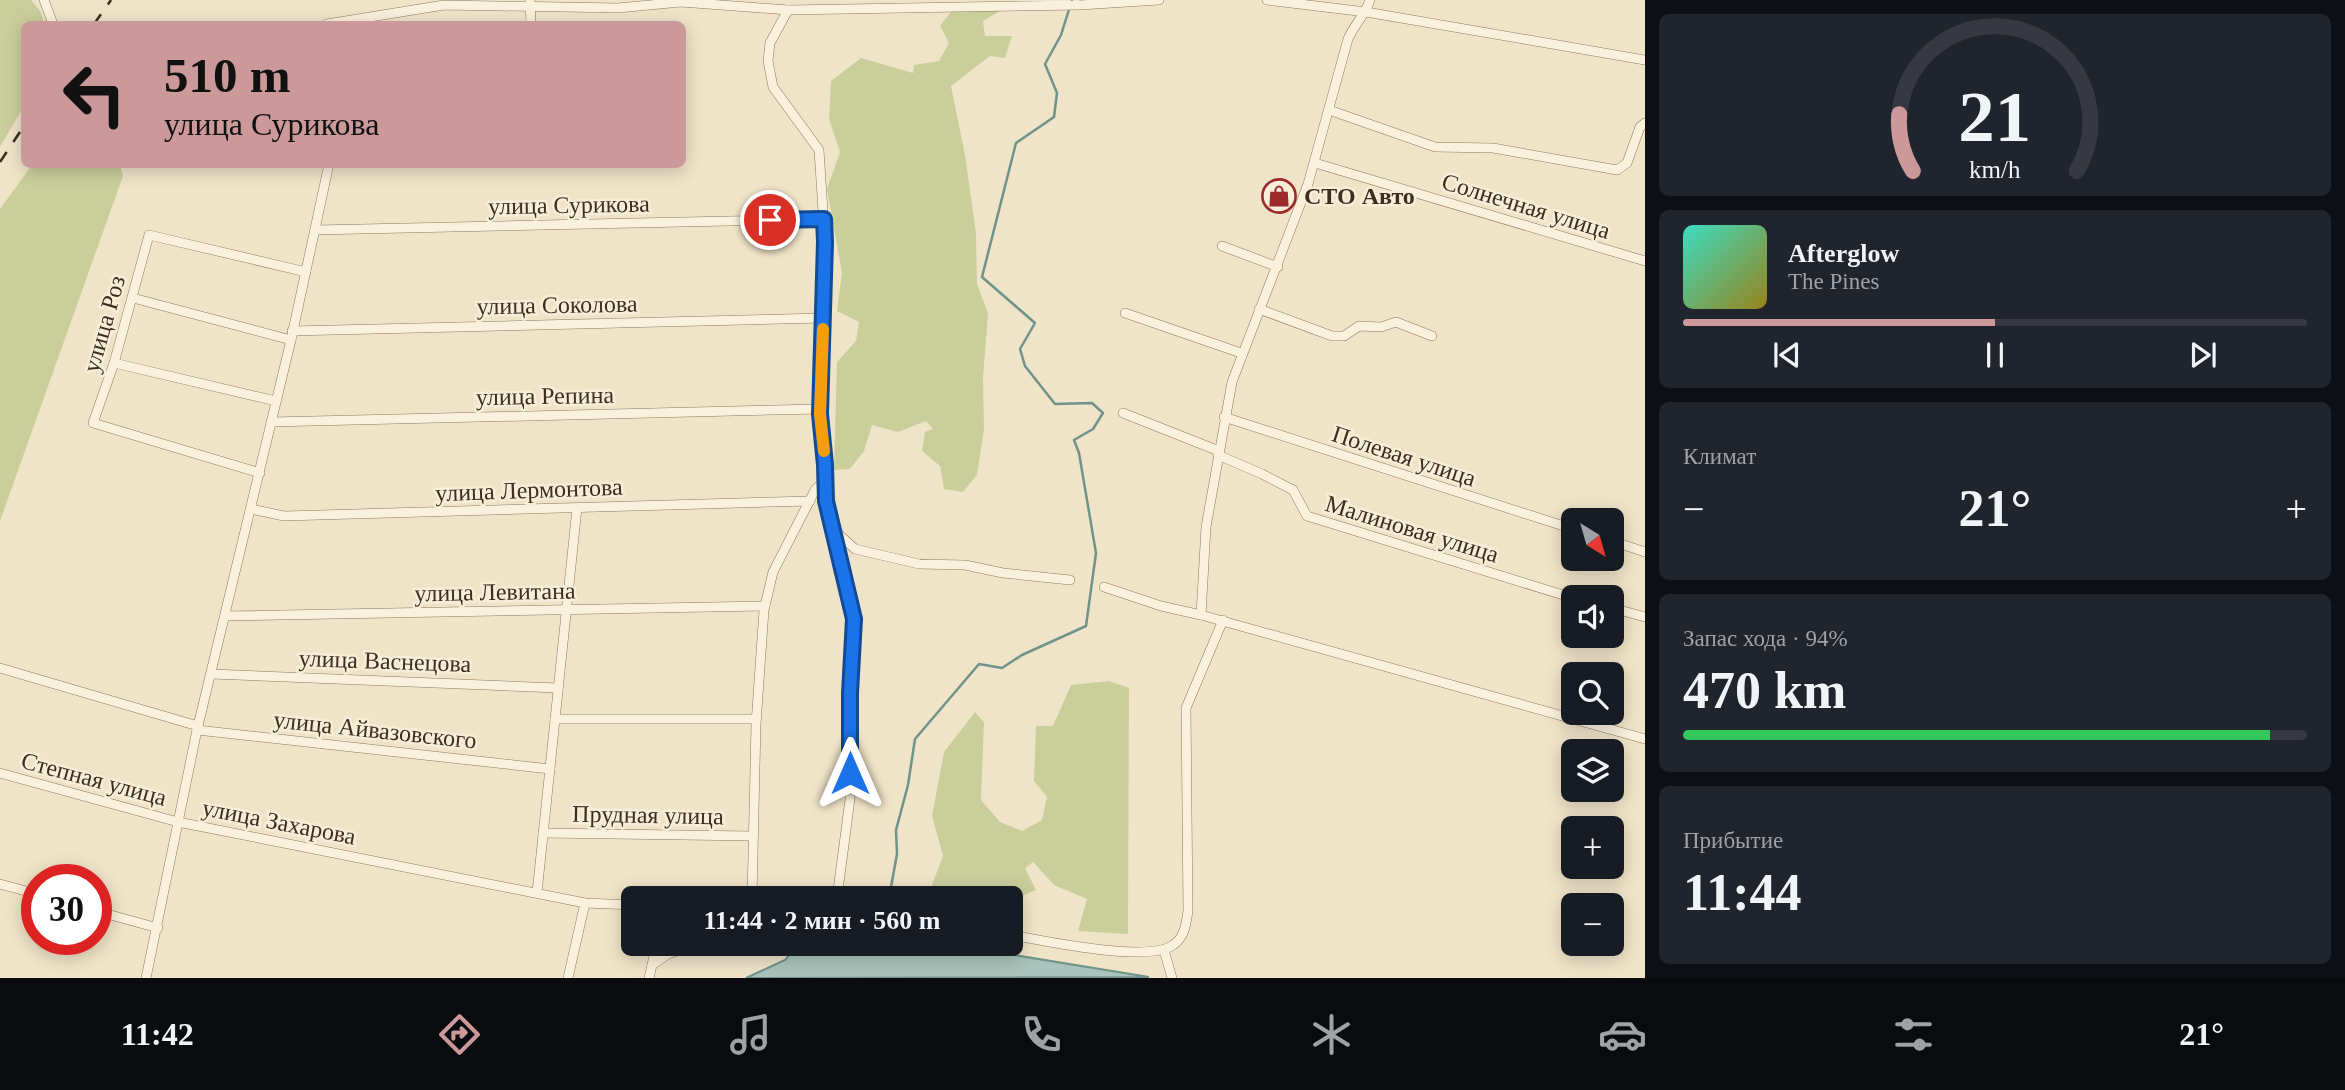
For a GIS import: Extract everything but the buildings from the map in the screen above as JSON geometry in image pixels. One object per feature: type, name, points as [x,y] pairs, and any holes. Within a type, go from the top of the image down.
[{"type":"street","points":[[44,0],[52,21]]},
{"type":"street","points":[[365,21],[444,5],[531,3],[618,8],[681,2],[788,10],[1080,5],[1159,0]]},
{"type":"street","points":[[1267,0],[1367,12],[1645,60]]},
{"type":"street","points":[[1201,615],[1206,527],[1232,382],[1241,353],[1278,267],[1315,163],[1348,39],[1354,25],[1367,12],[1370,0]]},
{"type":"street","points":[[531,3],[531,21]]},
{"type":"street","points":[[788,10],[770,43],[768,61],[774,87],[819,150],[824,219],[820,409],[824,481],[832,529],[854,619],[850,693],[850,799],[839,886]]},
{"type":"street","points":[[1329,110],[1435,147],[1493,148],[1617,170],[1627,163],[1640,127],[1645,123]]},
{"type":"street","name":"Солнечная улица","points":[[1315,163],[1645,261]]},
{"type":"street","points":[[146,978],[197,728],[260,473],[328,168]]},
{"type":"street","name":"улица Сурикова","points":[[315,230],[824,219]]},
{"type":"street","name":"улица Роз","points":[[260,473],[93,423],[114,363],[149,235],[306,272]]},
{"type":"street","points":[[1222,246],[1278,267]]},
{"type":"street","name":"улица Соколова","points":[[133,298],[292,335],[823,318]]},
{"type":"street","points":[[1259,309],[1332,337],[1344,336],[1359,326],[1381,327],[1396,321],[1433,336]]},
{"type":"street","points":[[1125,313],[1241,353]]},
{"type":"street","points":[[114,363],[276,401]]},
{"type":"street","name":"улица Репина","points":[[271,422],[820,409]]},
{"type":"street","name":"Малиновая улица","points":[[1124,413],[1218,453],[1293,491],[1307,516],[1561,594]]},
{"type":"street","name":"Полевая улица","points":[[1224,417],[1561,525]]},
{"type":"street","points":[[752,886],[756,719],[765,606],[773,572],[814,490],[824,481]]},
{"type":"street","name":"улица Лермонтова","points":[[251,509],[284,516],[810,500]]},
{"type":"street","points":[[537,893],[577,508]]},
{"type":"street","points":[[832,529],[855,549],[919,564],[965,565],[1003,573],[1070,580]]},
{"type":"street","points":[[1624,545],[1645,552]]},
{"type":"street","points":[[1104,587],[1161,606],[1223,620],[1645,739]]},
{"type":"street","name":"улица Левитана","points":[[225,616],[765,606]]},
{"type":"street","points":[[1624,611],[1645,617]]},
{"type":"street","points":[[1023,937],[1070,946],[1132,952],[1164,950],[1175,944],[1183,935],[1188,911],[1186,708],[1223,620]]},
{"type":"street","name":"улица Айвазовского","points":[[0,668],[197,728],[550,769]]},
{"type":"street","name":"улица Васнецова","points":[[211,674],[558,688]]},
{"type":"street","points":[[555,719],[756,719]]},
{"type":"street","name":"Степная улица","points":[[0,773],[178,822]]},
{"type":"street","name":"улица Захарова","points":[[178,822],[585,903],[621,904]]},
{"type":"street","name":"Прудная улица","points":[[543,833],[752,836]]},
{"type":"street","points":[[0,884],[21,890]]},
{"type":"street","points":[[568,978],[585,903]]},
{"type":"street","points":[[112,915],[158,928]]},
{"type":"street","points":[[1164,950],[1172,978]]},
{"type":"street","points":[[649,978],[654,956]]},
{"type":"street","points":[[652,965],[665,956]]},
{"type":"green space","points":[[0,0],[31,0],[41,12],[43,21],[21,21],[21,111],[0,147]]},
{"type":"green space","points":[[954,8],[1000,11],[983,21],[985,36],[1012,36],[1005,58],[990,56],[951,86],[965,155],[976,233],[977,284],[988,313],[983,378],[984,429],[977,475],[963,492],[944,489],[940,466],[922,451],[925,432],[933,429],[926,421],[898,432],[872,425],[864,451],[850,469],[834,470],[837,362],[856,341],[859,322],[837,311],[842,273],[827,189],[840,152],[829,119],[831,81],[861,58],[913,73],[914,65],[939,61],[949,43],[940,26]]},
{"type":"green space","points":[[30,168],[121,168],[123,176],[0,521],[0,209]]},
{"type":"green space","points":[[1109,681],[1129,688],[1128,934],[1078,931],[1087,899],[1054,885],[1033,862],[1025,868],[1036,890],[1023,896],[1023,886],[932,886],[943,856],[932,816],[944,752],[975,712],[984,722],[981,800],[1000,822],[1022,831],[1042,820],[1047,797],[1034,781],[1036,726],[1053,726],[1071,685]]},
{"type":"water","points":[[789,956],[1020,956],[1149,977],[746,978]]},
{"type":"waterway","points":[[891,886],[897,854],[896,830],[908,785],[915,739],[979,664],[1002,668],[1022,655],[1086,626],[1096,553],[1079,453],[1074,440],[1093,429],[1103,413],[1092,403],[1055,404],[1025,366],[1020,349],[1035,323],[982,277],[1016,143],[1054,117],[1057,93],[1045,64],[1061,35],[1072,0]]},
{"type":"railway","points":[[96,21],[111,0]]},
{"type":"railway","points":[[0,162],[21,130]]},
{"type":"slow traffic","points":[[823,329],[820,414],[824,451]]},
{"type":"place","name":"СТО Авто","points":[[1279,196]]},
{"type":"route","points":[[770,220],[824,219],[820,414],[826,501],[854,619],[850,773]]}]
